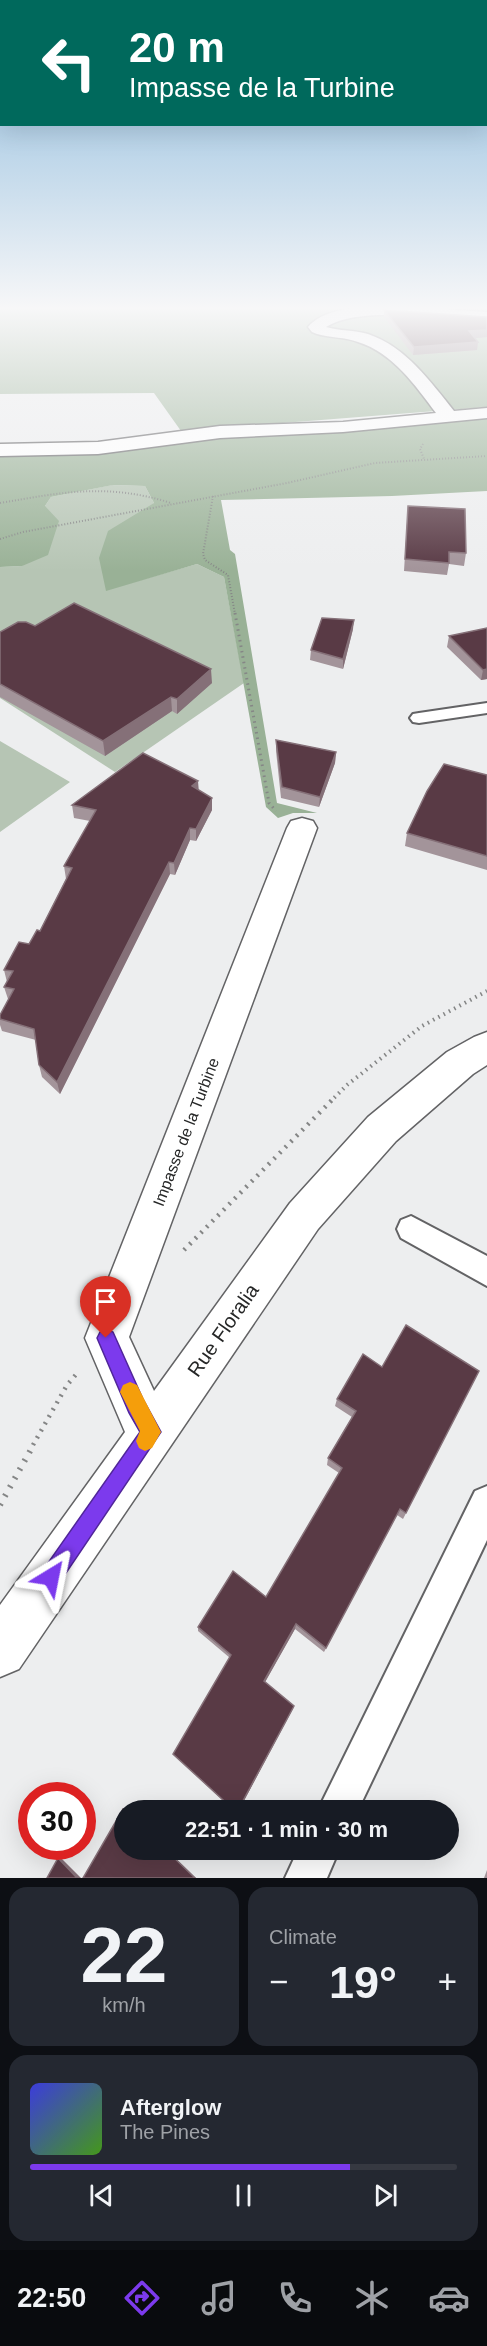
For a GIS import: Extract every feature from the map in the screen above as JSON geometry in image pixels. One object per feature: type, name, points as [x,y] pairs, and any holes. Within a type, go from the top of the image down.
[{"type":"street","points":[[432,396],[449,417]]},
{"type":"street","points":[[0,450],[98,448],[220,432],[342,427],[487,413]]},
{"type":"street","name":"Impasse de la Turbine","points":[[152,1432],[136,1406],[106,1338],[302,828]]},
{"type":"street","name":"Rue Floralia","points":[[0,1650],[304,1216],[382,1129],[460,1063],[487,1047]]},
{"type":"lane","points":[[419,718],[487,708]]},
{"type":"lane","points":[[411,1229],[487,1272]]},
{"type":"lane","points":[[343,1800],[487,1503]]},
{"type":"lane","points":[[305,1878],[314,1860]]},
{"type":"path","points":[[0,539],[287,483],[375,462],[487,456]]},
{"type":"path","points":[[0,503],[66,492],[94,490],[130,492],[172,504]]},
{"type":"path","points":[[213,496],[203,554],[205,560],[228,575],[269,803],[275,810],[302,828]]},
{"type":"path","points":[[179,1255],[347,1085],[422,1026],[487,991]]},
{"type":"path","points":[[0,1505],[67,1385]]},
{"type":"green space","points":[[156,396],[487,396],[487,407],[181,431]]},
{"type":"green space","points":[[487,416],[487,491],[221,500],[230,550],[235,554],[277,803],[317,813],[293,813],[278,818],[266,807],[224,577],[197,564],[106,591],[99,558],[108,531],[154,503],[145,486],[113,485],[51,497],[45,506],[59,521],[48,555],[22,566],[0,567],[0,452]]},
{"type":"green space","points":[[112,485],[145,486],[154,503],[106,590],[197,564],[224,577],[244,683],[115,772],[0,698],[0,567],[22,566],[45,506],[51,497]]},
{"type":"green space","points":[[0,741],[70,782],[0,832]]},
{"type":"building","points":[[408,506],[465,509],[466,553],[449,552],[449,563],[405,559]]},
{"type":"building","points":[[74,603],[211,669],[177,699],[171,697],[103,741],[0,684],[0,632],[18,622],[26,622],[35,626]]},
{"type":"building","points":[[322,618],[354,620],[343,659],[311,650]]},
{"type":"building","points":[[487,628],[487,669],[483,670],[449,636]]},
{"type":"building","points":[[276,740],[336,752],[320,797],[282,787]]},
{"type":"building","points":[[143,753],[198,781],[192,786],[212,798],[196,829],[190,828],[174,863],[169,862],[57,1082],[39,1065],[34,1029],[0,1019],[14,989],[4,987],[13,971],[4,970],[19,942],[29,944],[37,930],[40,931],[72,868],[64,866],[96,810],[72,805]]},
{"type":"building","points":[[444,764],[487,775],[487,856],[407,833],[427,791]]},
{"type":"building","points":[[406,1325],[479,1371],[406,1513],[400,1509],[326,1648],[296,1624],[264,1681],[294,1706],[243,1800],[223,1800],[173,1754],[231,1655],[198,1627],[233,1571],[266,1597],[342,1468],[328,1458],[356,1411],[337,1399],[363,1354],[382,1367]]},
{"type":"building","points":[[114,1825],[114,1860],[176,1860],[195,1878],[83,1878],[93,1860],[96,1860],[96,1856]]},
{"type":"building","points":[[57,1860],[60,1860],[77,1878],[47,1878]]},
{"type":"slow traffic","points":[[130,1392],[152,1432],[145,1441]]},
{"type":"route","points":[[51,1577],[152,1432],[136,1406],[106,1338]]}]
